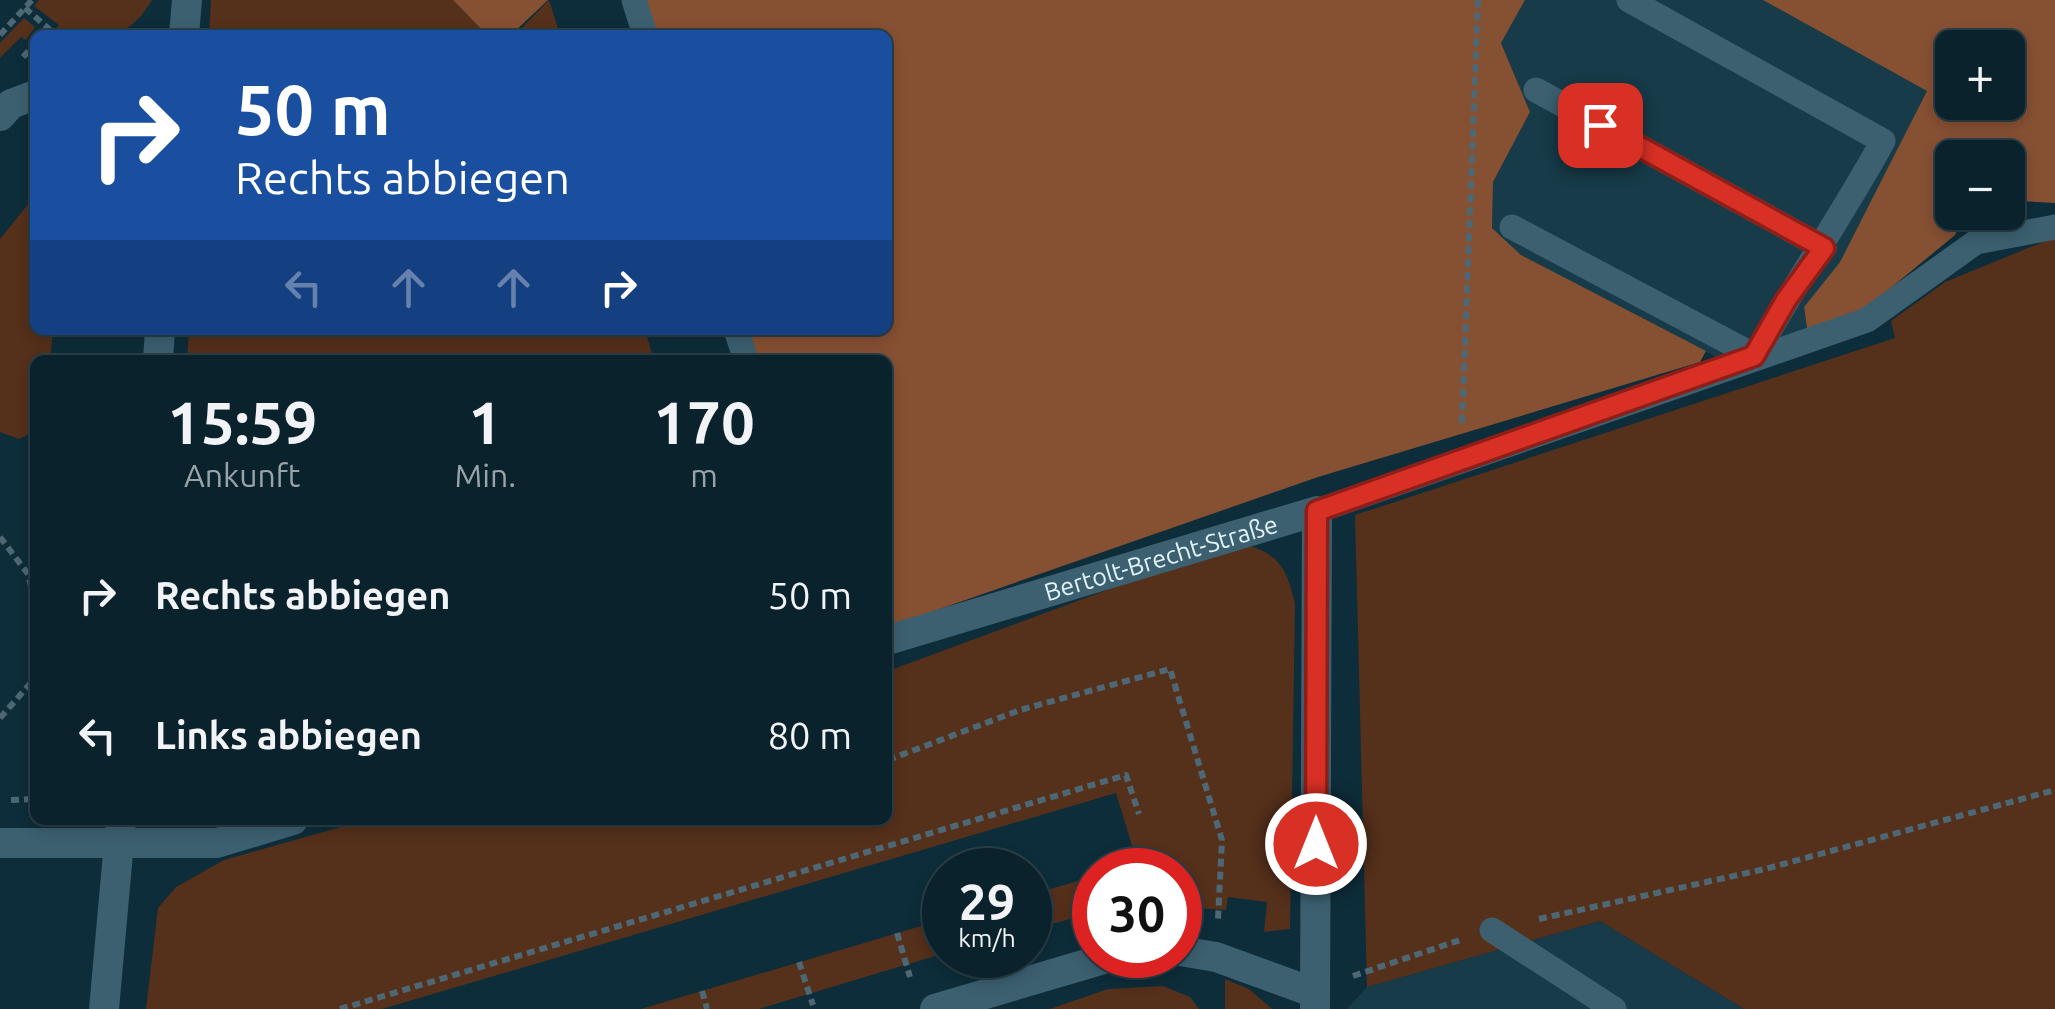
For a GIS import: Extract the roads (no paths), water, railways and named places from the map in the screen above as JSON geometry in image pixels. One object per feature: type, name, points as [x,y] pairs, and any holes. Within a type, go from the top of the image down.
[{"type":"street","points":[[185,30],[188,0]]},
{"type":"street","points":[[0,116],[11,104],[30,97]]},
{"type":"street","name":"Bertolt-Brecht-Straße","points":[[892,639],[1317,511],[1315,1001]]},
{"type":"street","points":[[0,843],[120,832],[217,843],[276,825]]},
{"type":"street","points":[[104,1009],[120,832]]},
{"type":"street","points":[[1202,956],[1216,958],[1315,1001]]},
{"type":"street","points":[[935,1009],[1072,968]]},
{"type":"lane","points":[[634,0],[643,30]]},
{"type":"lane","points":[[1629,0],[1884,141],[1824,248],[1786,300],[1754,356]]},
{"type":"lane","points":[[1536,90],[1824,248]]},
{"type":"lane","points":[[1512,227],[1754,356]]},
{"type":"lane","points":[[1317,511],[1754,356],[1867,320],[1976,242],[2055,227]]},
{"type":"lane","points":[[1492,930],[1614,1009]]}]
